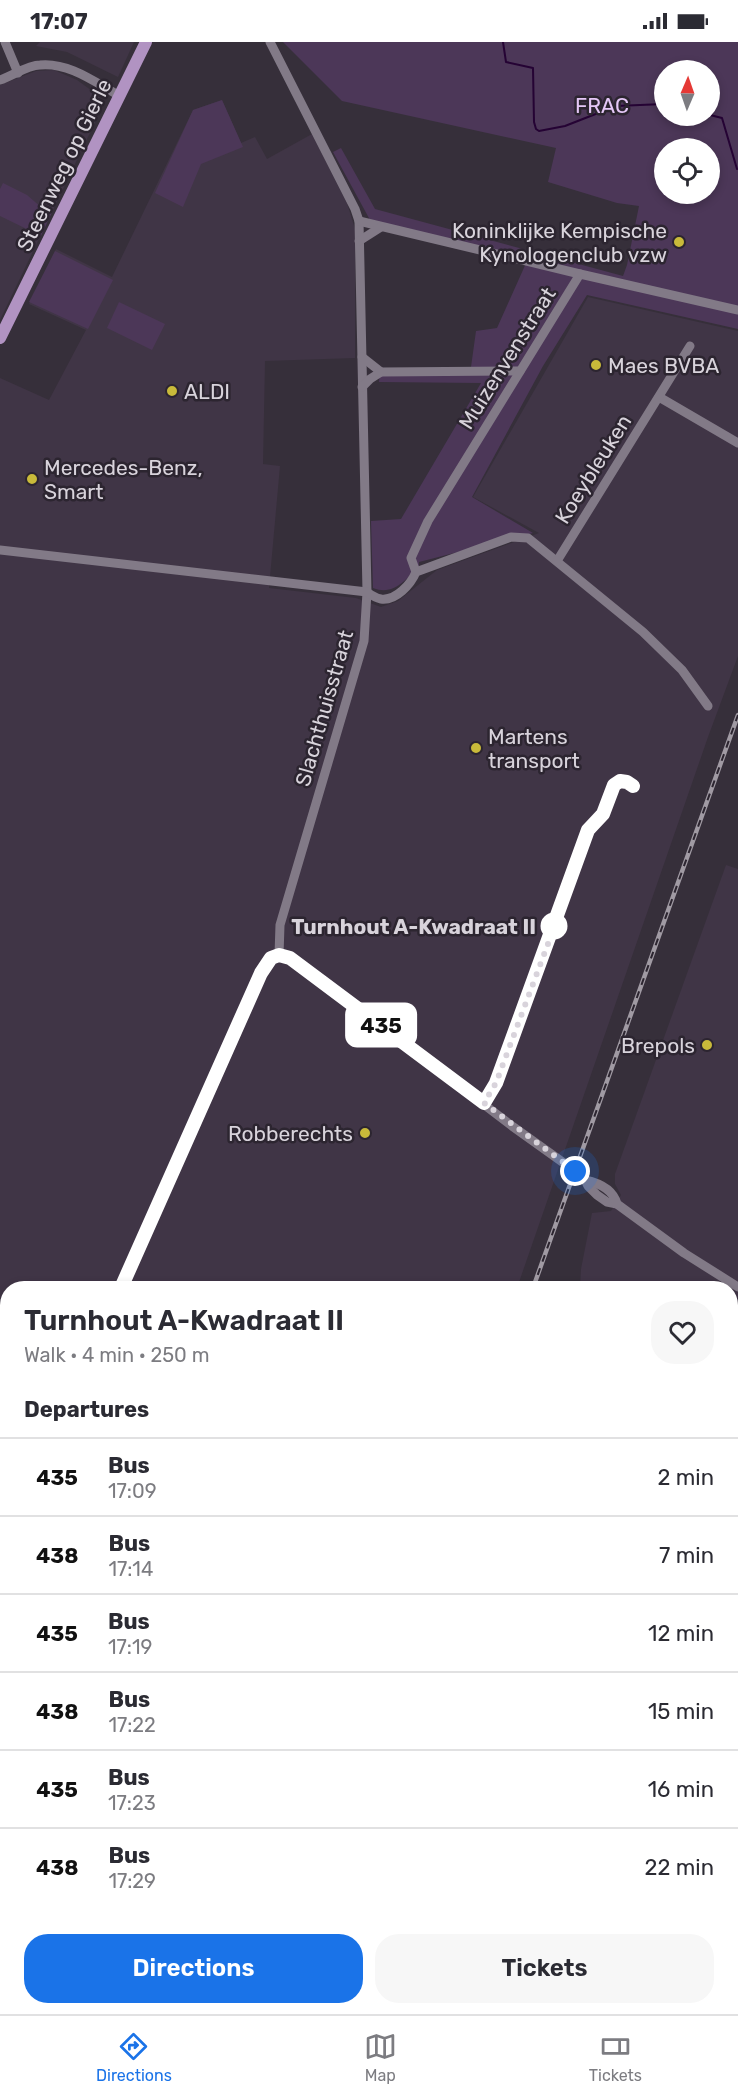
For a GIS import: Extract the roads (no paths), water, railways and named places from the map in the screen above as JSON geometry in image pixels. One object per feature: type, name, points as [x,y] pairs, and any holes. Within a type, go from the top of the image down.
[{"type":"main road","name":"Steenweg op Gierle","points":[[0,338],[146,42]]},
{"type":"street","points":[[5,42],[18,73]]},
{"type":"street","name":"Slachthuisstraat","points":[[270,42],[359,221],[367,592],[364,641],[280,925],[279,955]]},
{"type":"street","points":[[0,80],[38,64],[56,66],[78,73],[120,96]]},
{"type":"street","points":[[359,221],[580,274]]},
{"type":"street","points":[[360,241],[381,227]]},
{"type":"street","name":"Muizenvenstraat","points":[[416,572],[411,558],[428,521],[580,274],[738,310]]},
{"type":"street","name":"Koeybleuken","points":[[557,561],[690,346]]},
{"type":"street","points":[[362,357],[381,372]]},
{"type":"street","points":[[362,387],[381,372],[520,371]]},
{"type":"street","points":[[659,397],[738,443]]},
{"type":"street","points":[[0,550],[367,592],[380,599],[394,597],[413,579],[416,572],[511,537],[528,538],[643,632],[682,670],[708,706]]},
{"type":"street","points":[[484,1103],[496,1083],[586,837]]},
{"type":"street","points":[[124,1281],[266,963],[279,955],[290,958],[306,969],[484,1103],[585,1180],[597,1195],[607,1202],[617,1204],[684,1253],[728,1281]]},
{"type":"waterway","points":[[503,42],[506,62],[533,68],[534,122],[539,131],[565,126],[616,106],[654,104]]},
{"type":"waterway","points":[[720,118],[737,169]]},
{"type":"railway","points":[[536,1281],[738,715]]},
{"type":"place","name":"Koninklijke Kempische Kynologenclub vzw","points":[[679,242]]},
{"type":"place","name":"Maes BVBA","points":[[596,365]]},
{"type":"place","name":"ALDI","points":[[172,391]]},
{"type":"place","name":"Mercedes-Benz, Smart","points":[[32,479]]},
{"type":"place","name":"Martens transport","points":[[476,748]]},
{"type":"place","name":"Turnhout A-Kwadraat II","points":[[554,926]]},
{"type":"place","name":"Brepols","points":[[707,1045]]},
{"type":"place","name":"Robberechts","points":[[365,1133]]},
{"type":"park label","name":"FRAC","points":[[602,105]]}]
